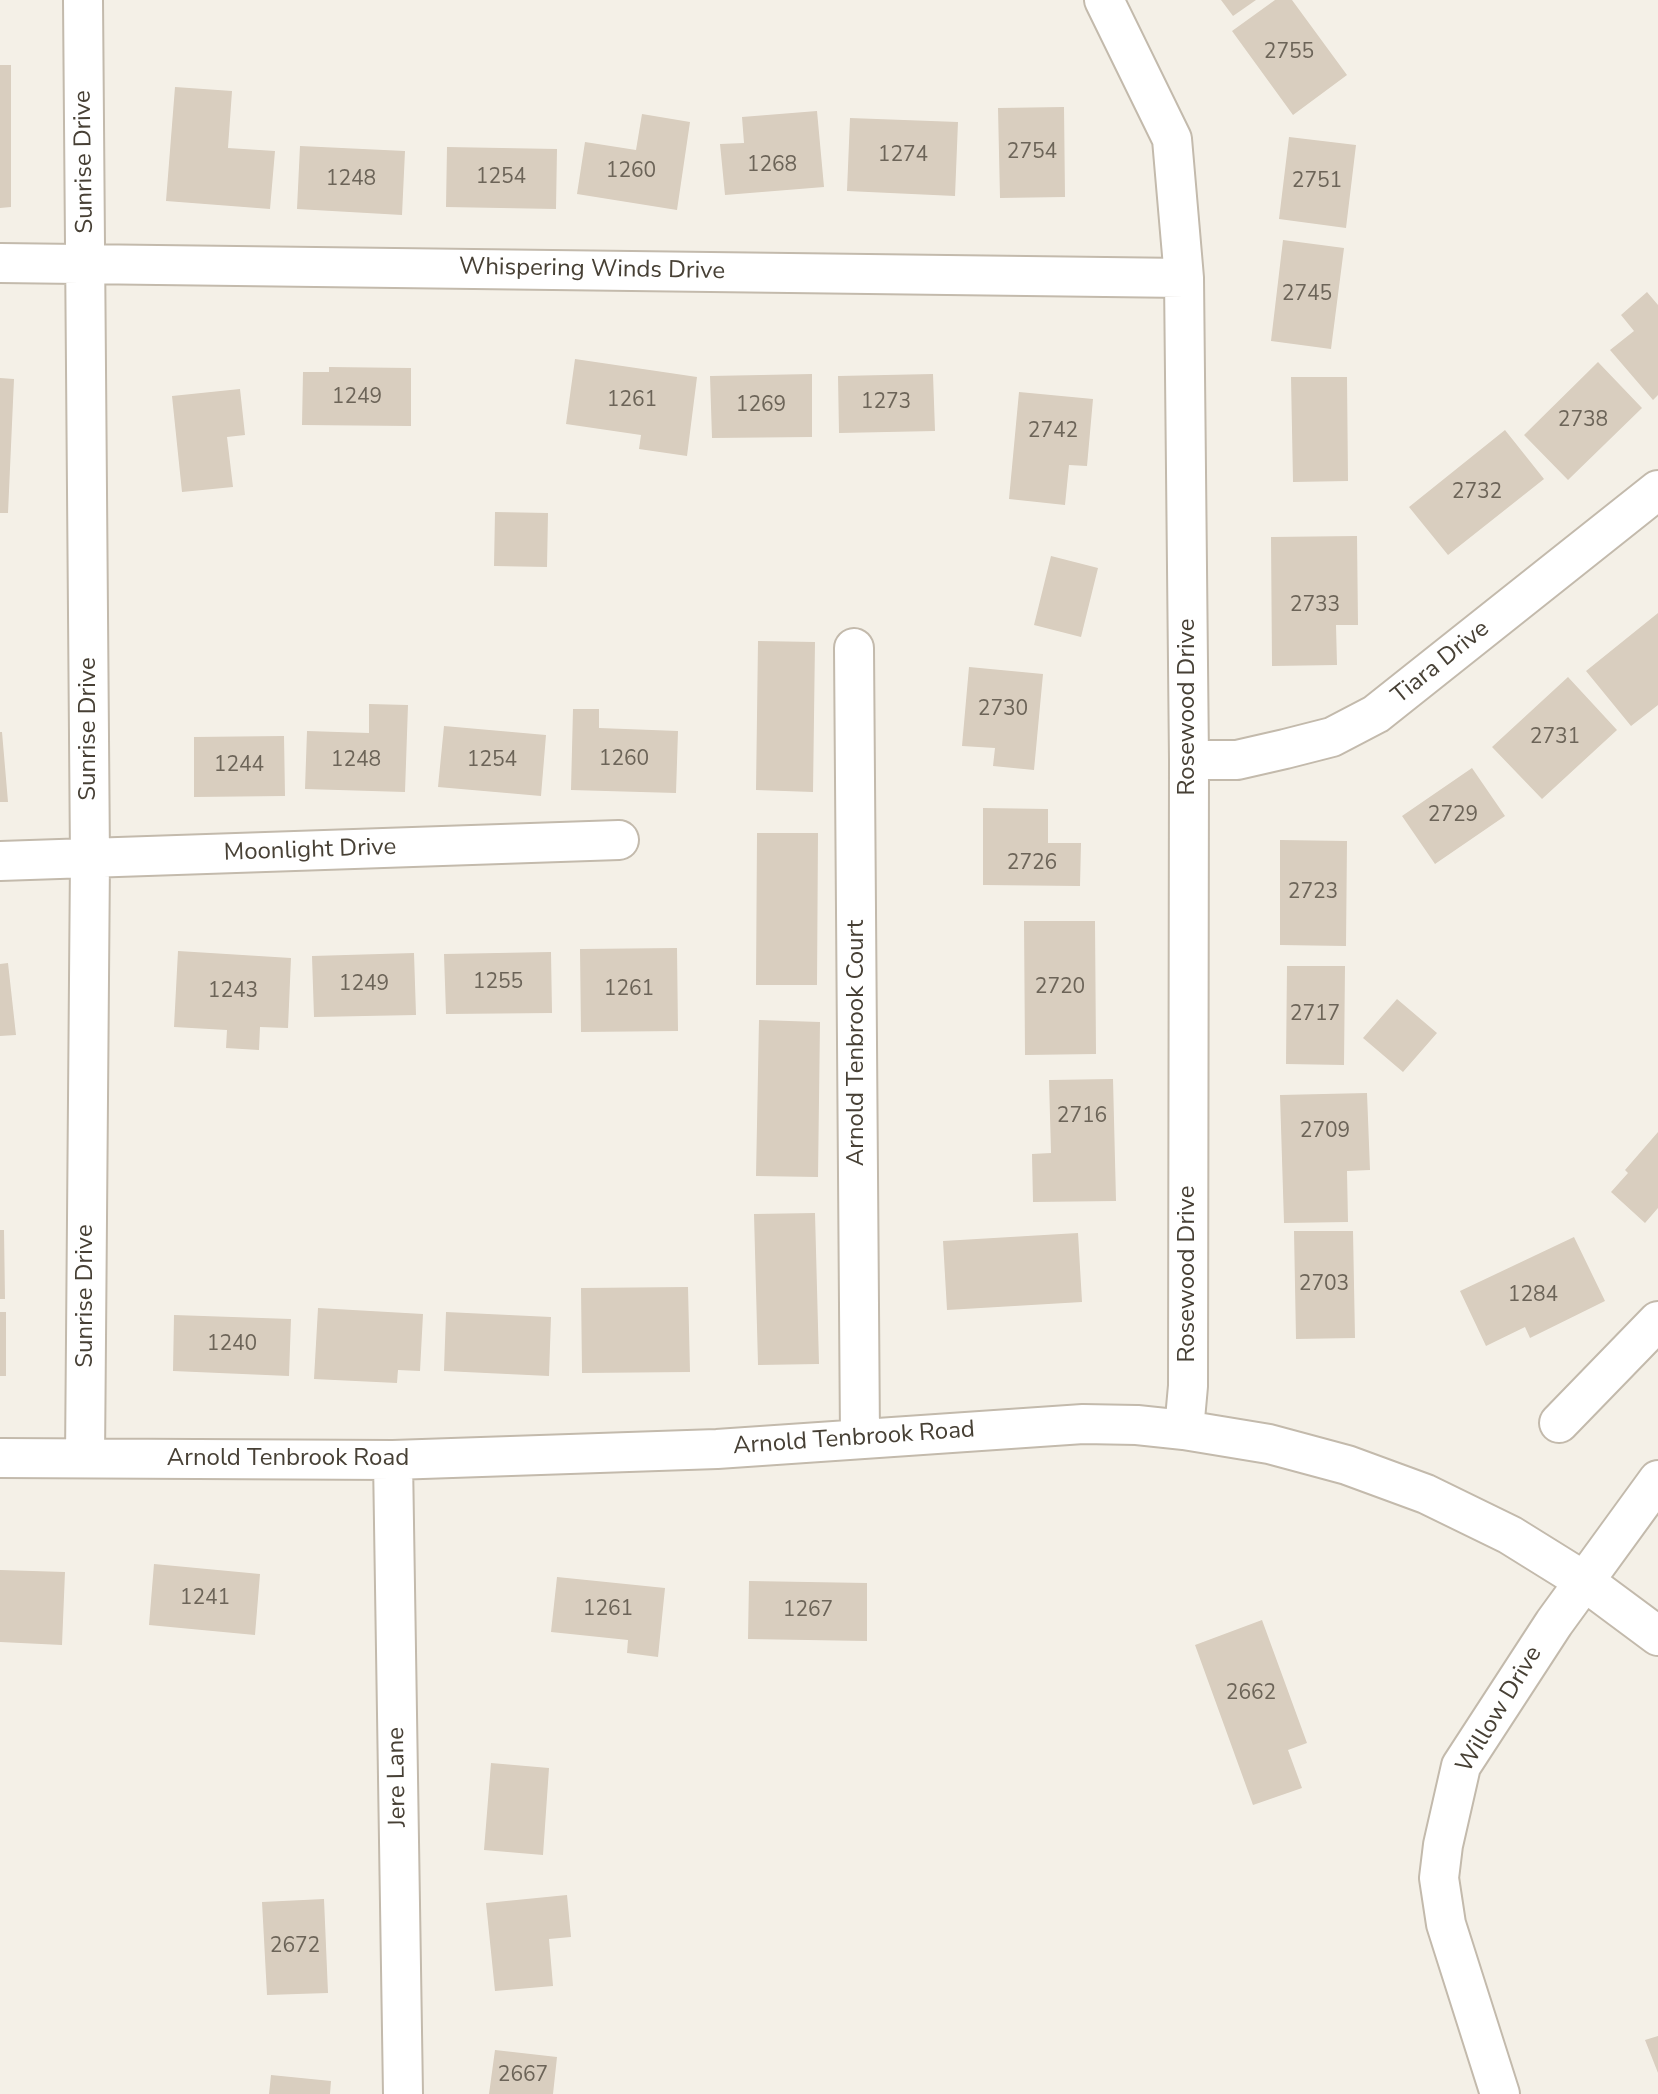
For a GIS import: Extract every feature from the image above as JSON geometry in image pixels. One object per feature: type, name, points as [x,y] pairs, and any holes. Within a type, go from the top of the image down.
[{"type":"street","name":"Sunrise Drive","points":[[83,0],[90,859],[85,1458]]},
{"type":"street","name":"Rosewood Drive","points":[[1104,0],[1172,139],[1184,278],[1189,760],[1188,1386],[1184,1430]]},
{"type":"street","name":"Whispering Winds Drive","points":[[0,263],[1184,278]]},
{"type":"street","name":"Tiara Drive","points":[[1189,760],[1237,760],[1285,749],[1332,737],[1376,714],[1658,490]]},
{"type":"street","name":"Arnold Tenbrook Court","points":[[854,648],[860,1437]]},
{"type":"street","name":"Moonlight Drive","points":[[0,862],[619,840]]},
{"type":"street","points":[[1559,1423],[1658,1321]]},
{"type":"street","name":"Arnold Tenbrook Road","points":[[0,1458],[393,1460],[717,1449],[860,1437],[1083,1424],[1137,1425],[1184,1430],[1269,1444],[1347,1465],[1426,1494],[1510,1535],[1584,1581],[1658,1636]]},
{"type":"street","name":"Jere Lane","points":[[393,1460],[403,2094]]},
{"type":"street","name":"Willow Drive","points":[[1500,2094],[1446,1924],[1440,1878],[1443,1845],[1461,1766],[1506,1693],[1658,1480]]},
{"type":"building","points":[[1221,0],[1256,0],[1233,16]]},
{"type":"building","points":[[1275,0],[1292,0],[1347,75],[1293,115],[1232,31]]},
{"type":"building","points":[[0,65],[11,65],[11,207],[0,208]]},
{"type":"building","points":[[175,87],[232,91],[228,148],[275,151],[270,209],[166,201]]},
{"type":"building","points":[[1064,107],[1065,197],[1000,198],[998,108]]},
{"type":"building","points":[[817,111],[824,187],[725,195],[720,144],[744,143],[742,117]]},
{"type":"building","points":[[642,114],[690,122],[677,210],[577,194],[585,142],[636,150]]},
{"type":"building","points":[[850,118],[958,122],[955,196],[847,191]]},
{"type":"building","points":[[1289,137],[1356,145],[1346,228],[1279,219]]},
{"type":"building","points":[[300,146],[405,151],[402,215],[297,209]]},
{"type":"building","points":[[447,147],[557,149],[556,209],[446,207]]},
{"type":"building","points":[[1283,240],[1344,248],[1331,349],[1271,341]]},
{"type":"building","points":[[1647,292],[1658,305],[1658,395],[1653,400],[1610,350],[1634,331],[1621,315]]},
{"type":"building","points":[[575,359],[697,377],[687,456],[639,449],[641,435],[566,424]]},
{"type":"building","points":[[1598,362],[1642,408],[1568,480],[1524,435]]},
{"type":"building","points":[[329,367],[411,368],[411,426],[302,425],[303,372],[329,372]]},
{"type":"building","points":[[812,374],[812,437],[712,438],[710,376]]},
{"type":"building","points":[[933,374],[935,431],[839,433],[838,376]]},
{"type":"building","points":[[1291,377],[1347,377],[1348,481],[1293,482]]},
{"type":"building","points":[[0,378],[14,379],[8,513],[0,513]]},
{"type":"building","points":[[240,389],[245,435],[227,437],[233,487],[182,492],[172,396]]},
{"type":"building","points":[[1019,392],[1093,399],[1087,466],[1069,465],[1065,505],[1009,499]]},
{"type":"building","points":[[1505,430],[1544,479],[1448,555],[1409,507]]},
{"type":"building","points":[[495,512],[548,513],[547,567],[494,566]]},
{"type":"building","points":[[1357,536],[1358,625],[1336,625],[1337,665],[1272,666],[1271,537]]},
{"type":"building","points":[[1051,556],[1098,568],[1081,637],[1034,625]]},
{"type":"building","points":[[1658,613],[1658,705],[1631,726],[1586,671]]},
{"type":"building","points":[[758,641],[815,642],[813,792],[756,790]]},
{"type":"building","points":[[969,667],[1043,674],[1034,770],[993,766],[995,748],[962,746]]},
{"type":"building","points":[[1568,677],[1617,730],[1542,799],[1492,747]]},
{"type":"building","points":[[369,704],[408,705],[405,792],[305,789],[307,731],[369,733]]},
{"type":"building","points":[[573,709],[599,709],[599,728],[678,731],[676,793],[571,790]]},
{"type":"building","points":[[444,726],[546,735],[541,796],[438,787]]},
{"type":"building","points":[[2,732],[8,802],[0,802]]},
{"type":"building","points":[[284,736],[285,796],[194,797],[194,737]]},
{"type":"building","points":[[1472,768],[1505,816],[1435,864],[1402,816]]},
{"type":"building","points":[[983,808],[1048,809],[1048,843],[1081,843],[1080,886],[983,885]]},
{"type":"building","points":[[757,833],[818,833],[817,985],[756,985]]},
{"type":"building","points":[[1280,840],[1347,841],[1346,946],[1280,945]]},
{"type":"building","points":[[1024,921],[1095,921],[1096,1054],[1025,1055]]},
{"type":"building","points":[[677,948],[678,1031],[581,1032],[580,949]]},
{"type":"building","points":[[178,951],[291,958],[288,1028],[260,1027],[259,1050],[226,1048],[227,1030],[174,1027]]},
{"type":"building","points":[[551,952],[552,1013],[446,1014],[444,954]]},
{"type":"building","points":[[414,953],[416,1015],[314,1017],[312,956]]},
{"type":"building","points":[[8,963],[16,1035],[0,1036],[0,964]]},
{"type":"building","points":[[1287,966],[1345,966],[1344,1065],[1286,1064]]},
{"type":"building","points":[[1397,999],[1437,1033],[1403,1072],[1363,1038]]},
{"type":"building","points":[[759,1020],[820,1022],[818,1177],[756,1176]]},
{"type":"building","points":[[1113,1079],[1116,1201],[1033,1202],[1032,1154],[1051,1153],[1049,1080]]},
{"type":"building","points":[[1367,1093],[1370,1170],[1347,1171],[1348,1222],[1284,1223],[1280,1095]]},
{"type":"building","points":[[1658,1132],[1658,1208],[1645,1223],[1611,1192],[1628,1173],[1625,1170]]},
{"type":"building","points":[[815,1213],[819,1364],[758,1365],[754,1214]]},
{"type":"building","points":[[0,1230],[4,1230],[5,1299],[0,1299]]},
{"type":"building","points":[[1294,1231],[1353,1231],[1355,1338],[1296,1339]]},
{"type":"building","points":[[1078,1233],[1082,1302],[947,1310],[943,1241]]},
{"type":"building","points":[[1574,1237],[1605,1301],[1530,1338],[1525,1327],[1486,1346],[1460,1291]]},
{"type":"building","points":[[688,1287],[690,1372],[582,1373],[581,1288]]},
{"type":"building","points":[[318,1308],[423,1314],[420,1371],[398,1370],[397,1383],[314,1379]]},
{"type":"building","points":[[0,1312],[6,1312],[6,1376],[0,1376]]},
{"type":"building","points":[[446,1312],[551,1317],[549,1376],[444,1371]]},
{"type":"building","points":[[174,1315],[291,1319],[289,1376],[173,1371]]},
{"type":"building","points":[[154,1564],[260,1574],[255,1635],[149,1625]]},
{"type":"building","points":[[0,1570],[65,1572],[62,1645],[0,1642]]},
{"type":"building","points":[[557,1577],[665,1588],[658,1657],[627,1653],[628,1640],[551,1632]]},
{"type":"building","points":[[749,1581],[867,1583],[867,1641],[748,1639]]},
{"type":"building","points":[[1262,1620],[1307,1743],[1288,1750],[1302,1788],[1253,1805],[1195,1645]]},
{"type":"building","points":[[491,1763],[549,1768],[543,1855],[484,1850]]},
{"type":"building","points":[[567,1895],[571,1937],[549,1939],[553,1986],[495,1991],[486,1903]]},
{"type":"building","points":[[324,1899],[328,1993],[267,1995],[262,1902]]},
{"type":"building","points":[[1658,2036],[1658,2073],[1645,2040]]},
{"type":"building","points":[[495,2050],[557,2057],[553,2094],[489,2094]]},
{"type":"building","points":[[271,2075],[331,2081],[330,2094],[269,2094]]}]
